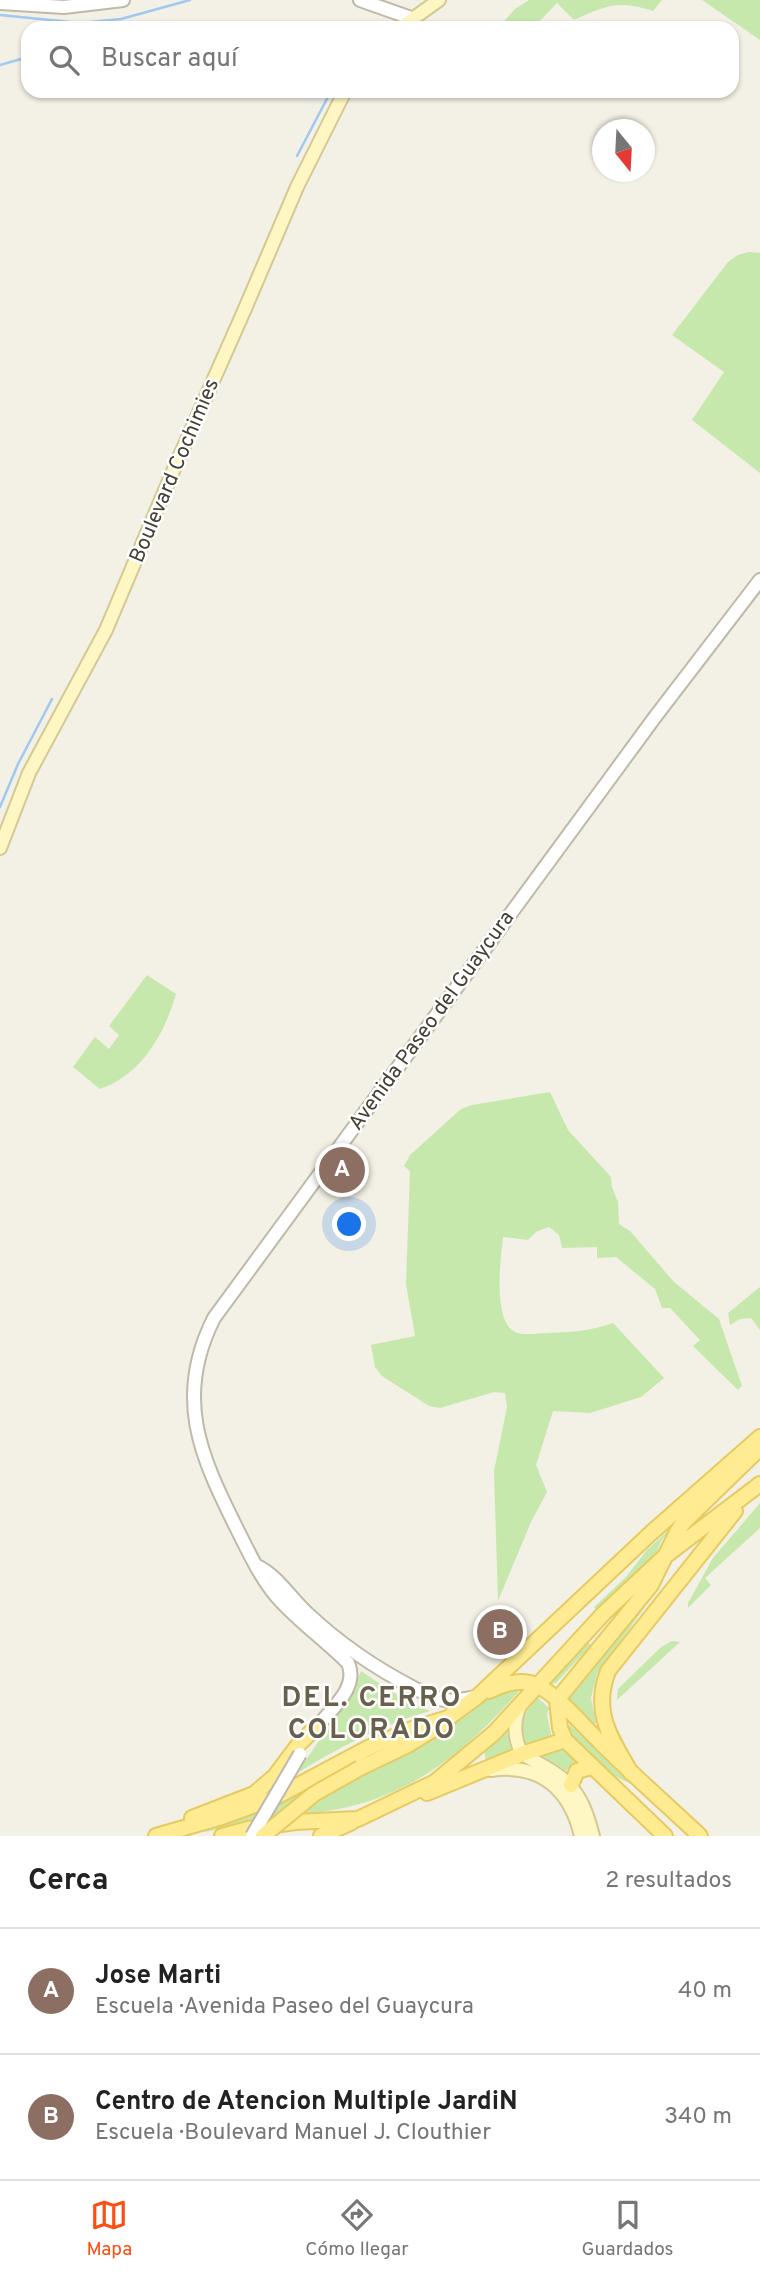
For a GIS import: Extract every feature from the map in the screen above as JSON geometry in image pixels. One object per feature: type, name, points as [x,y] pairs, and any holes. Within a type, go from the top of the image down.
[{"type":"main road","points":[[408,21],[439,0]]},
{"type":"main road","name":"Boulevard Cochimies","points":[[0,848],[29,772],[106,630],[301,178],[341,98]]},
{"type":"main road","points":[[263,1836],[313,1794],[437,1729],[478,1696],[667,1518],[760,1437]]},
{"type":"main road","points":[[661,1833],[565,1740],[560,1728],[557,1700],[651,1585],[683,1523],[760,1447]]},
{"type":"main road","points":[[321,1836],[435,1782],[453,1769],[494,1733],[604,1613],[664,1557],[760,1484]]},
{"type":"main road","points":[[631,1773],[605,1725],[602,1690],[608,1671],[747,1495]]},
{"type":"main road","points":[[478,1696],[508,1683],[529,1682],[539,1686],[700,1836]]},
{"type":"main road","points":[[521,1704],[515,1719],[515,1729],[522,1754],[558,1773],[570,1785],[584,1809],[593,1836]]},
{"type":"main road","points":[[163,1834],[267,1801],[368,1748],[412,1729],[448,1718]]},
{"type":"main road","points":[[163,1834],[198,1815],[254,1794],[275,1776],[299,1744],[317,1726]]},
{"type":"main road","points":[[405,1796],[425,1794],[522,1754],[565,1740]]},
{"type":"main road","points":[[570,1785],[577,1771],[591,1766]]},
{"type":"main road","points":[[481,1772],[522,1769],[542,1777],[566,1802],[581,1836]]},
{"type":"main road","points":[[222,1836],[295,1822],[358,1819]]},
{"type":"street","points":[[5,2],[64,7],[118,0]]},
{"type":"street","points":[[360,0],[411,18]]},
{"type":"street","name":"Avenida Paseo del Guaycura","points":[[252,1836],[317,1726],[348,1687],[352,1677],[348,1663],[277,1597],[261,1577],[204,1458],[196,1424],[193,1391],[201,1347],[214,1318],[655,717],[760,580]]},
{"type":"street","name":"Avenida Paseo del Guaycura","points":[[257,1566],[268,1571],[308,1614],[333,1636],[358,1656],[390,1675],[442,1700],[459,1701],[478,1696]]},
{"type":"green space","points":[[529,0],[662,0],[653,11],[621,5],[574,20],[557,3],[540,21],[504,21],[515,9]]},
{"type":"green space","points":[[702,0],[760,0],[760,40],[739,26],[739,21],[732,21]]},
{"type":"green space","points":[[749,252],[760,253],[760,473],[692,420],[724,372],[672,335],[728,262]]},
{"type":"green space","points":[[147,975],[176,994],[165,1024],[149,1051],[128,1074],[100,1089],[73,1067],[95,1037],[109,1049],[119,1035],[109,1026]]},
{"type":"green space","points":[[550,1092],[568,1130],[611,1177],[618,1202],[619,1224],[630,1231],[674,1282],[719,1319],[742,1386],[738,1390],[693,1346],[700,1340],[670,1308],[662,1308],[655,1289],[616,1257],[597,1258],[597,1247],[562,1248],[559,1235],[549,1227],[536,1232],[528,1240],[503,1237],[501,1302],[503,1315],[515,1332],[573,1332],[613,1323],[664,1378],[641,1397],[590,1413],[553,1411],[536,1465],[547,1492],[531,1522],[498,1601],[494,1471],[507,1407],[505,1393],[494,1392],[440,1408],[429,1406],[382,1376],[375,1367],[371,1345],[415,1336],[406,1284],[410,1171],[404,1166],[410,1155],[461,1109]]},
{"type":"green space","points":[[760,1287],[760,1330],[751,1318],[740,1319],[730,1325],[728,1313]]},
{"type":"green space","points":[[760,1503],[760,1528],[705,1578],[711,1585],[688,1608],[688,1603],[713,1558]]},
{"type":"green space","points":[[671,1528],[661,1541],[655,1556],[597,1611],[594,1607]]},
{"type":"green space","points":[[647,1604],[597,1674],[591,1698],[596,1723],[589,1726],[568,1703],[570,1691]]},
{"type":"green space","points":[[672,1641],[680,1642],[617,1700],[618,1689],[661,1647]]},
{"type":"green space","points":[[588,1643],[591,1645],[556,1683],[552,1684],[551,1680]]},
{"type":"green space","points":[[361,1671],[392,1692],[430,1711],[361,1738],[296,1774],[353,1692]]},
{"type":"green space","points":[[523,1687],[470,1741],[432,1771],[388,1794],[363,1803],[300,1815],[330,1791],[427,1740],[493,1695]]},
{"type":"green space","points":[[537,1697],[549,1708],[547,1715],[552,1738],[527,1747],[521,1733],[522,1721]]},
{"type":"green space","points":[[570,1725],[631,1784],[611,1774],[570,1733],[566,1727]]},
{"type":"green space","points":[[506,1727],[512,1754],[486,1764],[484,1749]]},
{"type":"green space","points":[[551,1748],[563,1748],[576,1762],[566,1771],[538,1754]]},
{"type":"green space","points":[[308,1788],[276,1820],[204,1832]]},
{"type":"waterway","points":[[100,21],[121,19],[190,0]]},
{"type":"waterway","points":[[0,15],[60,21]]},
{"type":"waterway","points":[[0,65],[21,59]]},
{"type":"waterway","points":[[297,156],[327,98]]},
{"type":"waterway","points":[[0,807],[18,764],[52,699]]},
{"type":"place","name":"Jose Marti","points":[[342,1170]]},
{"type":"place","name":"Centro de Atencion Multiple JardiN","points":[[500,1632]]},
{"type":"district","name":"DEL. CERRO COLORADO","points":[[372,1715]]}]
